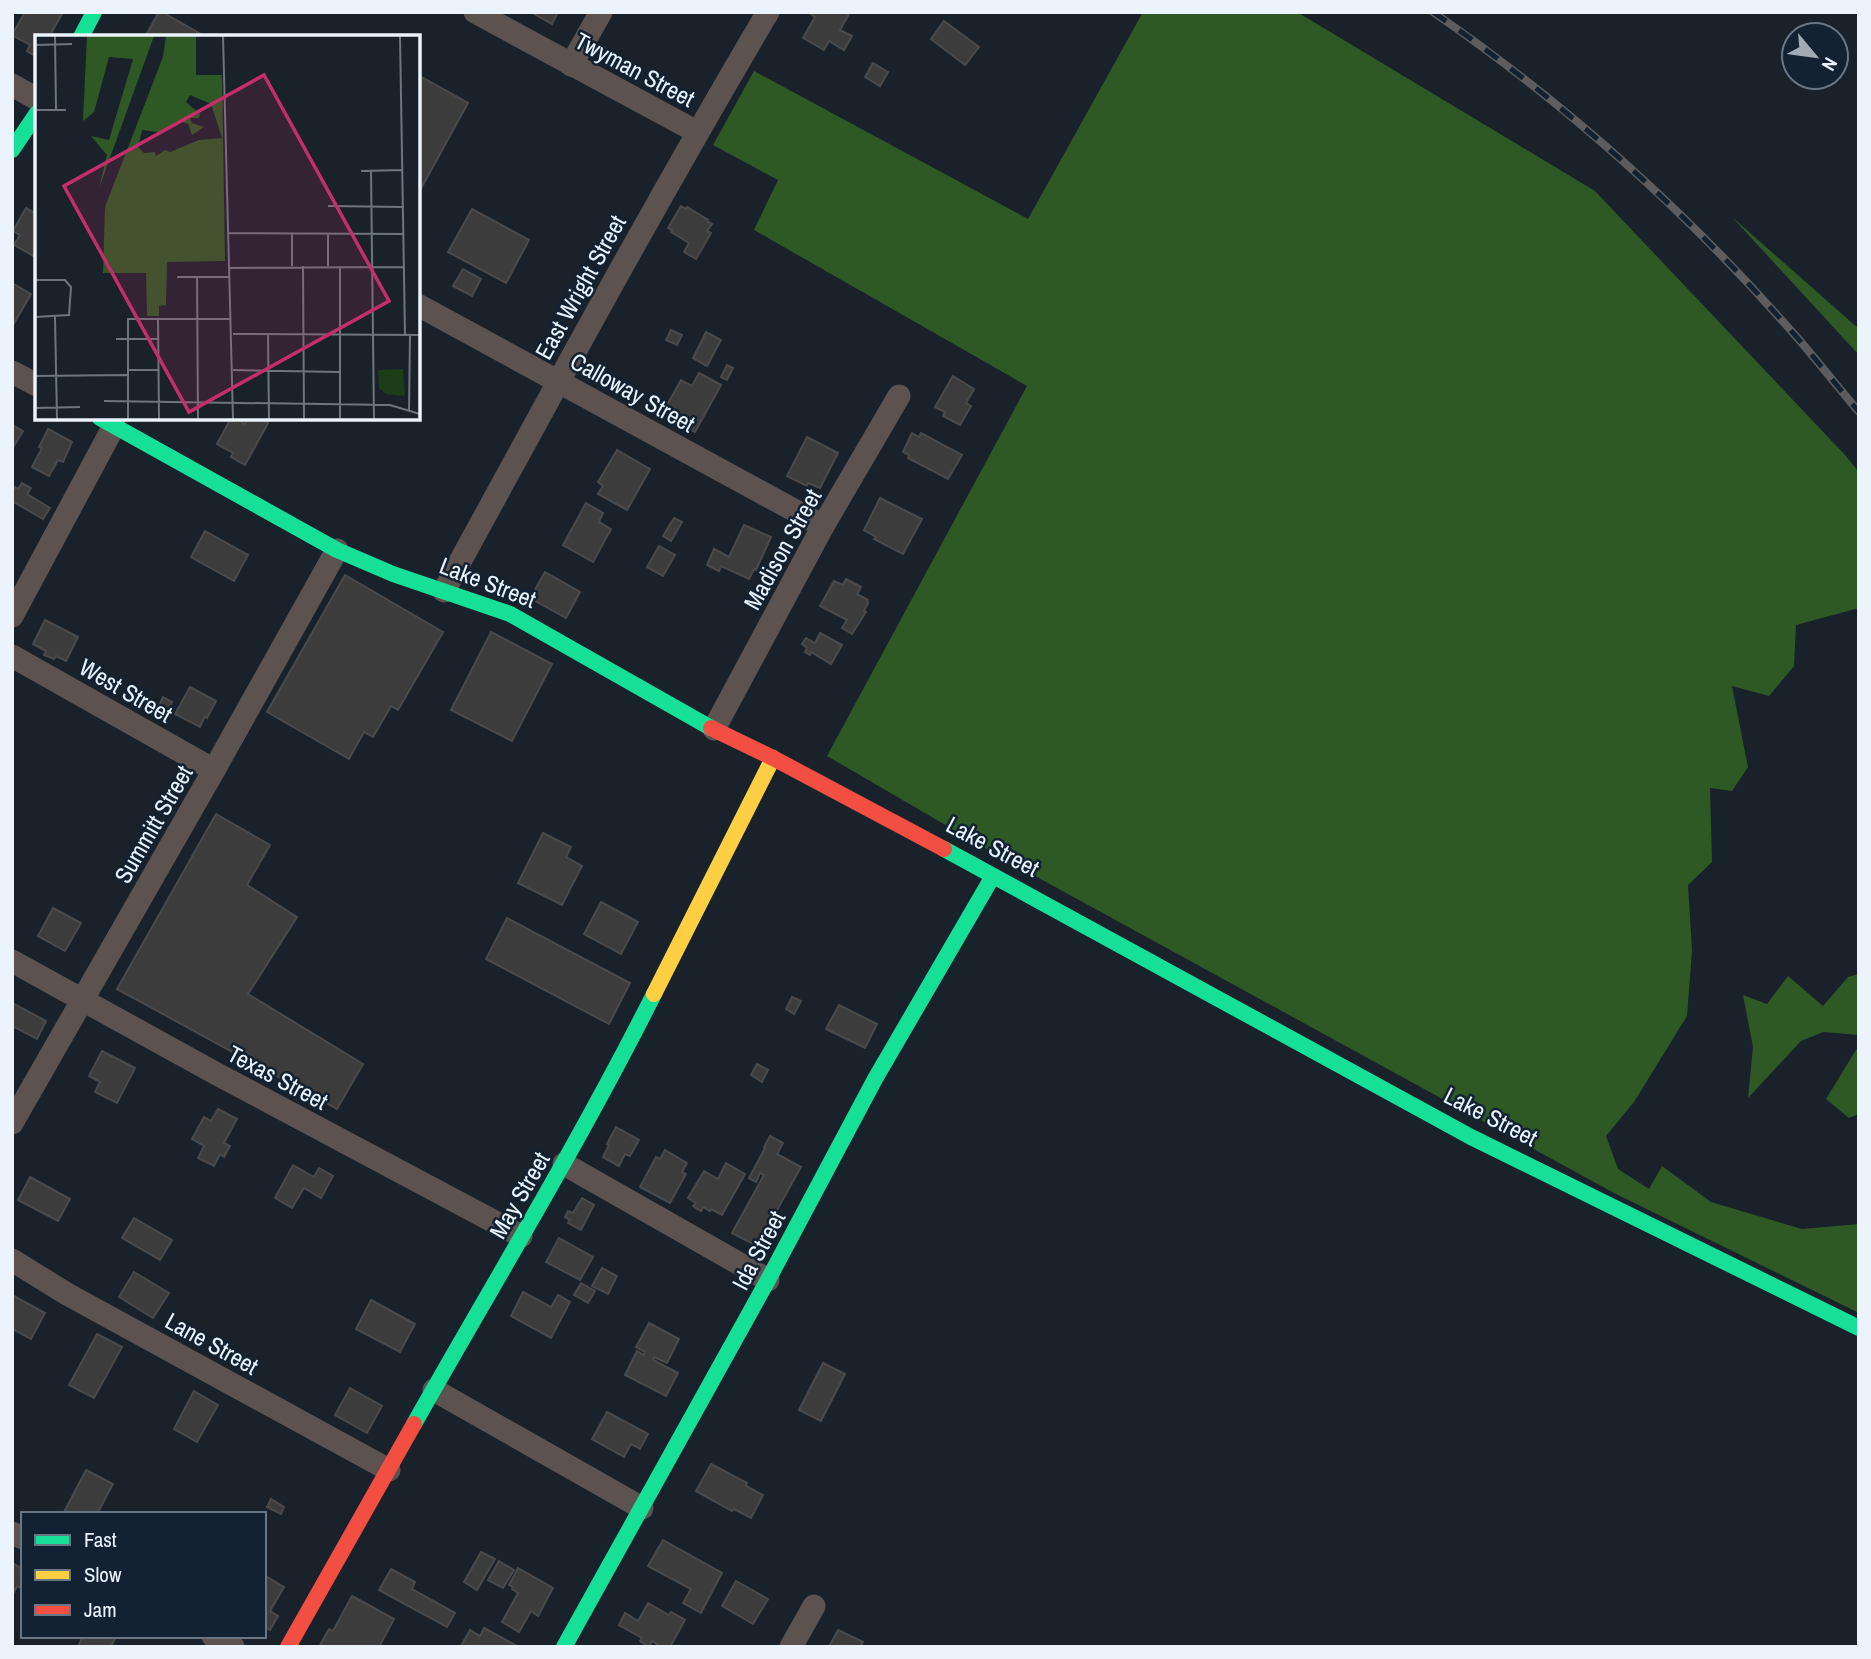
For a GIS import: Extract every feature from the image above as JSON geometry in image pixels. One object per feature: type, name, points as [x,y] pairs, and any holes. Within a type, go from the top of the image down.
[{"type":"street","points":[[82,35],[94,12]]},
{"type":"street","name":"Twyman Street","points":[[475,12],[697,132]]},
{"type":"street","points":[[571,65],[601,12]]},
{"type":"street","name":"East Wright Street","points":[[444,591],[697,132],[768,12]]},
{"type":"street","points":[[12,85],[35,98]]},
{"type":"street","points":[[12,150],[35,116]]},
{"type":"street","name":"Calloway Street","points":[[420,306],[823,526]]},
{"type":"street","points":[[12,372],[35,384]]},
{"type":"street","name":"Madison Street","points":[[714,729],[823,526],[899,396]]},
{"type":"street","points":[[12,616],[107,422]]},
{"type":"street","name":"Lake Street","points":[[107,422],[337,550],[393,574],[510,614],[714,729],[774,758],[993,876],[1471,1137],[1859,1328]]},
{"type":"street","name":"Summitt Street","points":[[12,1123],[337,550]]},
{"type":"street","name":"West Street","points":[[12,656],[214,770]]},
{"type":"street","name":"May Street","points":[[288,1647],[564,1164],[640,1022],[774,758]]},
{"type":"street","name":"Ida Street","points":[[564,1647],[768,1280],[875,1079],[993,876]]},
{"type":"street","name":"Texas Street","points":[[12,961],[521,1236]]},
{"type":"street","points":[[564,1164],[768,1280]]},
{"type":"street","name":"Lane Street","points":[[12,1260],[67,1294],[389,1470]]},
{"type":"street","points":[[434,1390],[642,1508]]},
{"type":"street","points":[[791,1647],[814,1606]]},
{"type":"street","points":[[217,1638],[233,1647]]},
{"type":"green space","points":[[1143,12],[1297,12],[1595,191],[1859,472],[1859,608],[1796,625],[1794,666],[1769,696],[1732,686],[1748,767],[1732,791],[1710,788],[1712,862],[1688,885],[1692,951],[1687,1016],[1634,1102],[1606,1136],[1618,1169],[1649,1189],[1662,1166],[1711,1202],[1802,1229],[1859,1224],[1859,1313],[1614,1193],[997,855],[827,756],[1027,386],[754,230],[778,180],[713,145],[754,71],[1028,219]]},
{"type":"green space","points":[[1732,217],[1859,329],[1859,355]]},
{"type":"green space","points":[[1859,974],[1859,1035],[1823,1032],[1801,1041],[1748,1098],[1753,1047],[1743,995],[1767,1004],[1788,976],[1823,1006],[1848,977]]},
{"type":"green space","points":[[1859,1045],[1859,1114],[1849,1118],[1826,1099]]},
{"type":"building","points":[[25,12],[63,12],[50,35],[35,35],[35,56],[27,51],[30,45],[12,35]]},
{"type":"building","points":[[159,12],[162,12],[202,35],[146,35]]},
{"type":"building","points":[[531,12],[558,12],[552,24]]},
{"type":"building","points":[[812,12],[850,12],[840,30],[852,36],[844,50],[829,41],[824,50],[803,38],[815,17]]},
{"type":"building","points":[[944,21],[979,47],[965,65],[931,39]]},
{"type":"building","points":[[873,63],[888,72],[880,86],[865,77]]},
{"type":"building","points":[[420,76],[468,103],[420,190]]},
{"type":"building","points":[[681,206],[686,209],[687,207],[712,224],[707,231],[711,233],[696,259],[684,252],[689,243],[668,228]]},
{"type":"building","points":[[26,208],[35,213],[35,257],[14,245],[20,235],[13,231]]},
{"type":"building","points":[[472,209],[529,240],[506,283],[448,252]]},
{"type":"building","points":[[463,269],[481,279],[472,296],[453,286]]},
{"type":"building","points":[[12,283],[31,294],[13,325],[12,324]]},
{"type":"building","points":[[671,330],[682,335],[677,345],[666,340]]},
{"type":"building","points":[[706,332],[721,340],[707,366],[693,358]]},
{"type":"building","points":[[727,365],[733,368],[727,380],[721,377]]},
{"type":"building","points":[[699,373],[721,385],[695,432],[662,414],[681,380],[692,386]]},
{"type":"building","points":[[953,376],[974,389],[966,403],[971,406],[960,425],[943,416],[945,412],[935,407]]},
{"type":"building","points":[[230,420],[238,420],[245,424],[247,420],[263,420],[268,423],[245,465],[231,457],[233,453],[217,444]]},
{"type":"building","points":[[12,425],[23,431],[12,449]]},
{"type":"building","points":[[48,429],[72,442],[63,462],[58,460],[49,476],[32,467]]},
{"type":"building","points":[[912,433],[919,437],[921,433],[962,455],[948,479],[908,458],[909,455],[903,452]]},
{"type":"building","points":[[807,437],[838,453],[820,488],[808,483],[807,486],[787,476]]},
{"type":"building","points":[[617,450],[650,469],[627,510],[598,494],[603,486],[598,482]]},
{"type":"building","points":[[22,483],[31,488],[27,494],[50,508],[43,519],[12,501],[12,492]]},
{"type":"building","points":[[880,498],[922,519],[903,554],[874,539],[876,537],[864,530]]},
{"type":"building","points":[[586,503],[603,513],[599,522],[611,529],[593,562],[563,545]]},
{"type":"building","points":[[674,518],[682,522],[671,541],[663,536]]},
{"type":"building","points":[[744,525],[771,537],[749,579],[721,566],[719,571],[707,565],[714,549],[729,557]]},
{"type":"building","points":[[205,531],[248,555],[234,581],[191,557]]},
{"type":"building","points":[[659,546],[675,555],[663,576],[647,567]]},
{"type":"building","points":[[545,572],[580,592],[566,618],[530,598]]},
{"type":"building","points":[[345,575],[443,632],[398,710],[391,706],[373,737],[364,732],[349,759],[267,712]]},
{"type":"building","points":[[846,579],[861,587],[857,594],[868,600],[864,611],[866,612],[852,634],[842,628],[847,620],[820,606],[834,581],[843,585]]},
{"type":"building","points":[[45,620],[78,637],[66,661],[56,656],[54,659],[44,655],[46,651],[33,644]]},
{"type":"building","points":[[491,632],[552,664],[512,741],[451,710]]},
{"type":"building","points":[[820,633],[842,645],[831,664],[811,652],[810,655],[805,652],[807,648],[802,644],[806,638],[815,643]]},
{"type":"building","points":[[190,687],[216,701],[200,727],[175,714]]},
{"type":"building","points":[[163,697],[172,702],[167,710],[159,706]]},
{"type":"building","points":[[216,814],[270,845],[247,885],[297,917],[248,994],[363,1064],[337,1109],[117,989]]},
{"type":"building","points":[[543,833],[571,847],[566,857],[582,866],[562,905],[518,883]]},
{"type":"building","points":[[601,902],[638,922],[621,954],[584,934]]},
{"type":"building","points":[[53,908],[81,923],[65,951],[38,936]]},
{"type":"building","points":[[507,918],[630,983],[609,1024],[486,959]]},
{"type":"building","points":[[792,997],[801,1001],[794,1014],[786,1009]]},
{"type":"building","points":[[12,1003],[46,1021],[37,1039],[12,1026]]},
{"type":"building","points":[[839,1005],[877,1024],[865,1048],[826,1029]]},
{"type":"building","points":[[102,1051],[135,1068],[117,1103],[95,1092],[100,1082],[89,1076]]},
{"type":"building","points":[[757,1064],[768,1070],[762,1082],[751,1075]]},
{"type":"building","points":[[218,1109],[237,1119],[224,1143],[230,1146],[224,1157],[220,1154],[214,1166],[198,1158],[204,1146],[192,1139],[204,1117],[211,1121]]},
{"type":"building","points":[[616,1127],[639,1140],[630,1156],[625,1154],[619,1166],[603,1157]]},
{"type":"building","points":[[770,1136],[783,1143],[777,1154],[801,1167],[757,1246],[732,1233],[764,1175],[760,1173],[756,1182],[749,1178]]},
{"type":"building","points":[[665,1150],[687,1163],[682,1172],[686,1174],[670,1203],[640,1187],[656,1157],[660,1159]]},
{"type":"building","points":[[726,1163],[745,1174],[722,1215],[711,1209],[710,1211],[703,1207],[701,1211],[693,1206],[696,1203],[688,1198],[704,1171],[718,1179]]},
{"type":"building","points":[[293,1165],[314,1177],[319,1168],[333,1176],[321,1198],[304,1188],[292,1208],[275,1198]]},
{"type":"building","points":[[30,1177],[70,1199],[58,1221],[18,1200]]},
{"type":"building","points":[[582,1198],[594,1205],[581,1230],[568,1223],[570,1220],[565,1217],[568,1211],[573,1213]]},
{"type":"building","points":[[134,1218],[172,1240],[160,1260],[122,1238]]},
{"type":"building","points":[[559,1238],[593,1257],[580,1280],[546,1262]]},
{"type":"building","points":[[602,1268],[617,1276],[608,1294],[592,1286]]},
{"type":"building","points":[[134,1272],[169,1293],[153,1318],[119,1297]]},
{"type":"building","points":[[581,1283],[595,1291],[588,1303],[574,1295]]},
{"type":"building","points":[[523,1292],[551,1307],[558,1295],[570,1302],[551,1338],[511,1316]]},
{"type":"building","points":[[12,1295],[45,1313],[31,1339],[12,1329]]},
{"type":"building","points":[[371,1300],[415,1324],[400,1352],[356,1329]]},
{"type":"building","points":[[649,1323],[679,1339],[667,1363],[654,1357],[653,1360],[678,1373],[666,1396],[625,1375],[637,1351],[644,1355],[645,1352],[636,1347]]},
{"type":"building","points":[[97,1334],[122,1347],[94,1398],[69,1385]]},
{"type":"building","points":[[823,1363],[845,1374],[821,1421],[799,1410]]},
{"type":"building","points":[[350,1388],[382,1406],[367,1433],[335,1415]]},
{"type":"building","points":[[194,1391],[218,1405],[197,1442],[174,1429]]},
{"type":"building","points":[[607,1412],[648,1434],[640,1449],[631,1444],[624,1457],[592,1439]]},
{"type":"building","points":[[711,1464],[747,1483],[746,1486],[763,1495],[751,1518],[696,1491]]},
{"type":"building","points":[[86,1470],[113,1484],[98,1512],[64,1512]]},
{"type":"building","points":[[271,1499],[284,1507],[281,1514],[267,1507]]},
{"type":"building","points":[[663,1540],[722,1573],[701,1613],[683,1603],[691,1589],[648,1566]]},
{"type":"building","points":[[481,1552],[495,1559],[477,1590],[464,1582]]},
{"type":"building","points":[[499,1561],[514,1570],[503,1588],[488,1580]]},
{"type":"building","points":[[12,1563],[21,1568],[21,1588],[17,1586],[12,1596]]},
{"type":"building","points":[[518,1568],[553,1588],[538,1616],[531,1611],[519,1632],[502,1622],[518,1593],[509,1585]]},
{"type":"building","points":[[391,1569],[415,1582],[412,1589],[455,1613],[447,1627],[379,1590]]},
{"type":"building","points":[[266,1576],[284,1587],[270,1611],[278,1616],[270,1630],[266,1628]]},
{"type":"building","points":[[736,1581],[768,1599],[753,1624],[722,1606]]},
{"type":"building","points":[[352,1596],[394,1619],[379,1647],[319,1647],[329,1629],[333,1631]]},
{"type":"building","points":[[648,1603],[669,1615],[671,1612],[685,1620],[670,1647],[662,1647],[652,1641],[649,1647],[640,1641],[642,1638],[619,1625],[625,1613],[638,1621]]},
{"type":"building","points":[[484,1628],[517,1646],[461,1646],[470,1630],[480,1636]]},
{"type":"building","points":[[838,1630],[863,1642],[860,1647],[829,1647]]},
{"type":"building","points":[[82,1638],[115,1638],[111,1647],[78,1647]]},
{"type":"railway","points":[[1433,12],[1577,122],[1668,203],[1753,289],[1859,412]]},
{"type":"traffic: fast","points":[[82,35],[94,12]]},
{"type":"traffic: fast","points":[[12,150],[35,116]]},
{"type":"traffic: fast","points":[[104,420],[337,550],[393,574],[510,614],[711,728]]},
{"type":"traffic: fast","points":[[944,849],[1471,1137],[1859,1328]]},
{"type":"traffic: fast","points":[[564,1647],[768,1280],[875,1079],[993,876]]},
{"type":"traffic: fast","points":[[414,1424],[567,1157],[654,994]]},
{"type":"traffic: slow","points":[[654,994],[773,758]]},
{"type":"traffic: jam","points":[[711,728],[944,849]]},
{"type":"traffic: jam","points":[[288,1647],[414,1424]]}]
